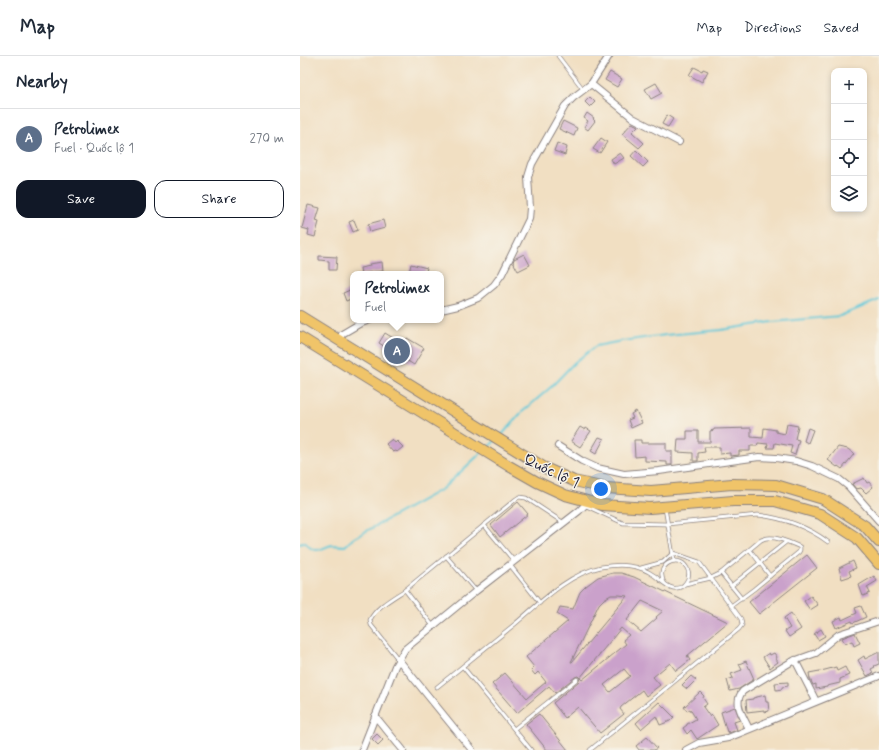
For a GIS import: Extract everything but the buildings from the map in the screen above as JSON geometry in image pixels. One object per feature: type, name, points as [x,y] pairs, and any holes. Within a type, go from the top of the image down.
[{"type":"highway","name":"Quốc lộ 1","points":[[300,316],[545,468],[574,481],[606,488],[650,491],[732,484],[776,486],[823,499],[865,526],[879,542]]},
{"type":"highway","name":"Quốc lộ 1","points":[[300,337],[509,466],[537,482],[565,495],[587,503],[650,508],[733,501],[775,501],[820,514],[857,538],[879,564]]},
{"type":"highway","points":[[354,371],[362,354]]},
{"type":"highway","points":[[662,490],[665,507]]},
{"type":"street","points":[[444,309],[458,306],[478,298],[494,285],[502,274],[529,219],[530,208],[528,183],[530,168],[561,112],[569,102],[591,84],[609,56]]},
{"type":"street","points":[[591,84],[633,118],[679,142]]},
{"type":"street","points":[[340,341],[342,334],[362,323]]},
{"type":"street","points":[[558,446],[582,461],[597,468],[624,474],[659,471],[759,457],[796,461],[812,466],[839,479],[849,487],[879,521]]},
{"type":"street","points":[[362,750],[398,659],[405,649],[476,591],[579,511],[587,503]]},
{"type":"street","points":[[749,728],[738,704],[740,694],[795,660],[816,653],[839,634],[879,622]]},
{"type":"street","points":[[398,659],[472,750]]},
{"type":"street","points":[[795,660],[816,702]]},
{"type":"street","points":[[686,750],[699,743],[728,738],[749,728],[879,676]]},
{"type":"street","points":[[375,716],[404,750]]},
{"type":"lane","points":[[558,56],[583,89]]},
{"type":"lane","points":[[398,659],[372,624],[370,620],[374,613],[512,502],[522,497],[564,522]]},
{"type":"lane","points":[[587,503],[623,523],[668,524],[758,516],[769,517],[812,531],[828,542]]},
{"type":"lane","points":[[665,507],[674,561]]},
{"type":"lane","points":[[484,525],[540,603]]},
{"type":"lane","points":[[641,568],[668,586],[677,588],[685,584],[721,574],[761,540],[774,538],[798,546],[800,550],[742,599],[731,606]]},
{"type":"lane","points":[[731,586],[786,542]]},
{"type":"lane","points":[[750,550],[770,576]]},
{"type":"lane","points":[[437,687],[573,578],[590,570],[622,565],[641,568],[663,562],[673,553]]},
{"type":"lane","points":[[590,750],[742,625],[742,621],[697,560],[673,553]]},
{"type":"lane","points":[[446,556],[476,591]]},
{"type":"lane","points":[[665,584],[661,575],[662,571],[667,563],[674,561],[681,562],[687,568],[688,577],[685,584]]},
{"type":"lane","points":[[721,574],[742,599]]},
{"type":"lane","points":[[404,590],[433,626]]},
{"type":"lane","points":[[463,667],[531,750]]},
{"type":"lane","points":[[514,729],[577,679]]},
{"type":"waterway","points":[[500,437],[521,413],[551,387],[575,362],[596,346],[666,335],[721,330],[772,322],[840,316],[879,300]]},
{"type":"waterway","points":[[486,449],[495,441]]},
{"type":"waterway","points":[[300,544],[305,542],[309,547],[315,550],[332,545],[345,546],[354,538],[442,489],[481,453]]},
{"type":"place","name":"Petrolimex","points":[[397,351]]}]
